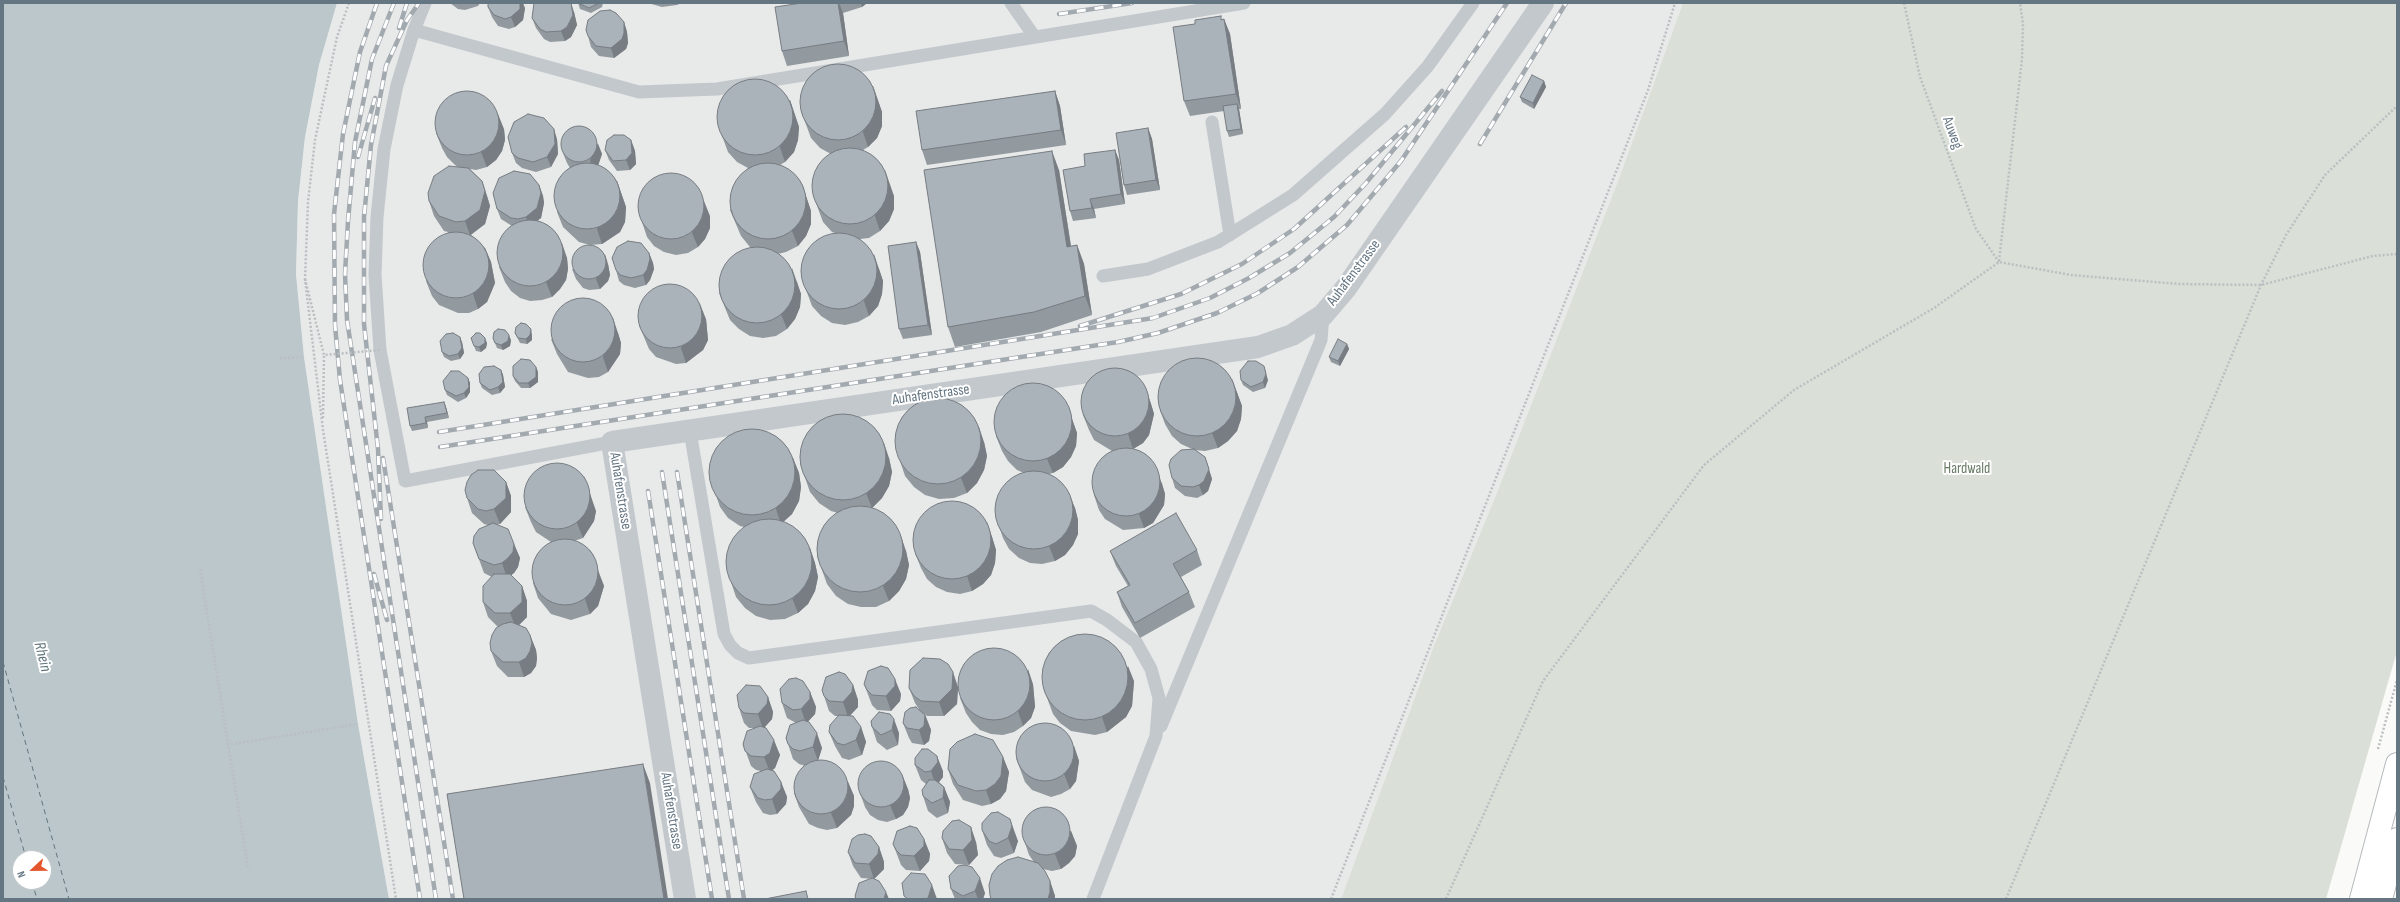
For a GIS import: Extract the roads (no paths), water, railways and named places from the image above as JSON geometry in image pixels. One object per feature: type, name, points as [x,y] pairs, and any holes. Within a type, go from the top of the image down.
[{"type":"main road","points":[[2361,899],[2397,764]]},
{"type":"main road","points":[[2381,899],[2397,839]]},
{"type":"street","name":"Auhafenstrasse","points":[[685,899],[612,442],[1258,347],[1292,335],[1323,315],[1346,288],[1543,3]]},
{"type":"lane","points":[[425,3],[414,30],[397,85],[384,149],[377,217],[375,275],[380,350],[405,481],[612,442]]},
{"type":"lane","points":[[1011,3],[1034,36]]},
{"type":"lane","points":[[414,30],[639,92],[717,89],[1034,36],[1244,3]]},
{"type":"lane","points":[[1103,276],[1148,269],[1218,242],[1294,195],[1384,114],[1428,66],[1473,3]]},
{"type":"lane","points":[[1212,122],[1230,235]]},
{"type":"lane","points":[[1093,899],[1156,736],[1321,340],[1323,315]]},
{"type":"lane","points":[[690,431],[724,634],[730,645],[738,653],[749,658],[1091,611],[1107,620],[1136,642],[1151,669],[1159,698],[1156,736]]},
{"type":"water","name":"Rhein","points":[[3,3],[337,3],[319,65],[305,137],[298,201],[296,274],[304,357],[358,724],[389,899],[3,899]]},
{"type":"railway","points":[[377,3],[360,52],[343,134],[334,214],[335,325],[340,380],[420,899]]},
{"type":"railway","points":[[394,3],[372,59],[355,142],[345,274],[347,320],[436,899]]},
{"type":"railway","points":[[399,28],[407,3]]},
{"type":"railway","points":[[381,519],[378,449],[364,324],[364,217],[371,145],[386,66],[407,20],[419,3]]},
{"type":"railway","points":[[1059,14],[1132,3]]},
{"type":"railway","points":[[440,447],[1118,342],[1158,333],[1217,313],[1258,293],[1298,267],[1347,225],[1401,161],[1507,3]]},
{"type":"railway","points":[[1480,144],[1566,3]]},
{"type":"railway","points":[[439,432],[1153,318],[1210,298],[1249,278],[1290,253],[1334,217],[1366,183],[1442,91]]},
{"type":"railway","points":[[358,157],[375,98]]},
{"type":"railway","points":[[1080,326],[1181,294],[1242,264],[1294,229],[1406,127]]},
{"type":"railway","points":[[383,458],[453,899]]},
{"type":"railway","points":[[662,472],[729,899]]},
{"type":"railway","points":[[677,472],[744,899]]},
{"type":"railway","points":[[648,491],[712,899]]},
{"type":"railway","points":[[374,574],[387,620]]},
{"type":"park label","name":"Hardwald","points":[[1967,469]]}]
